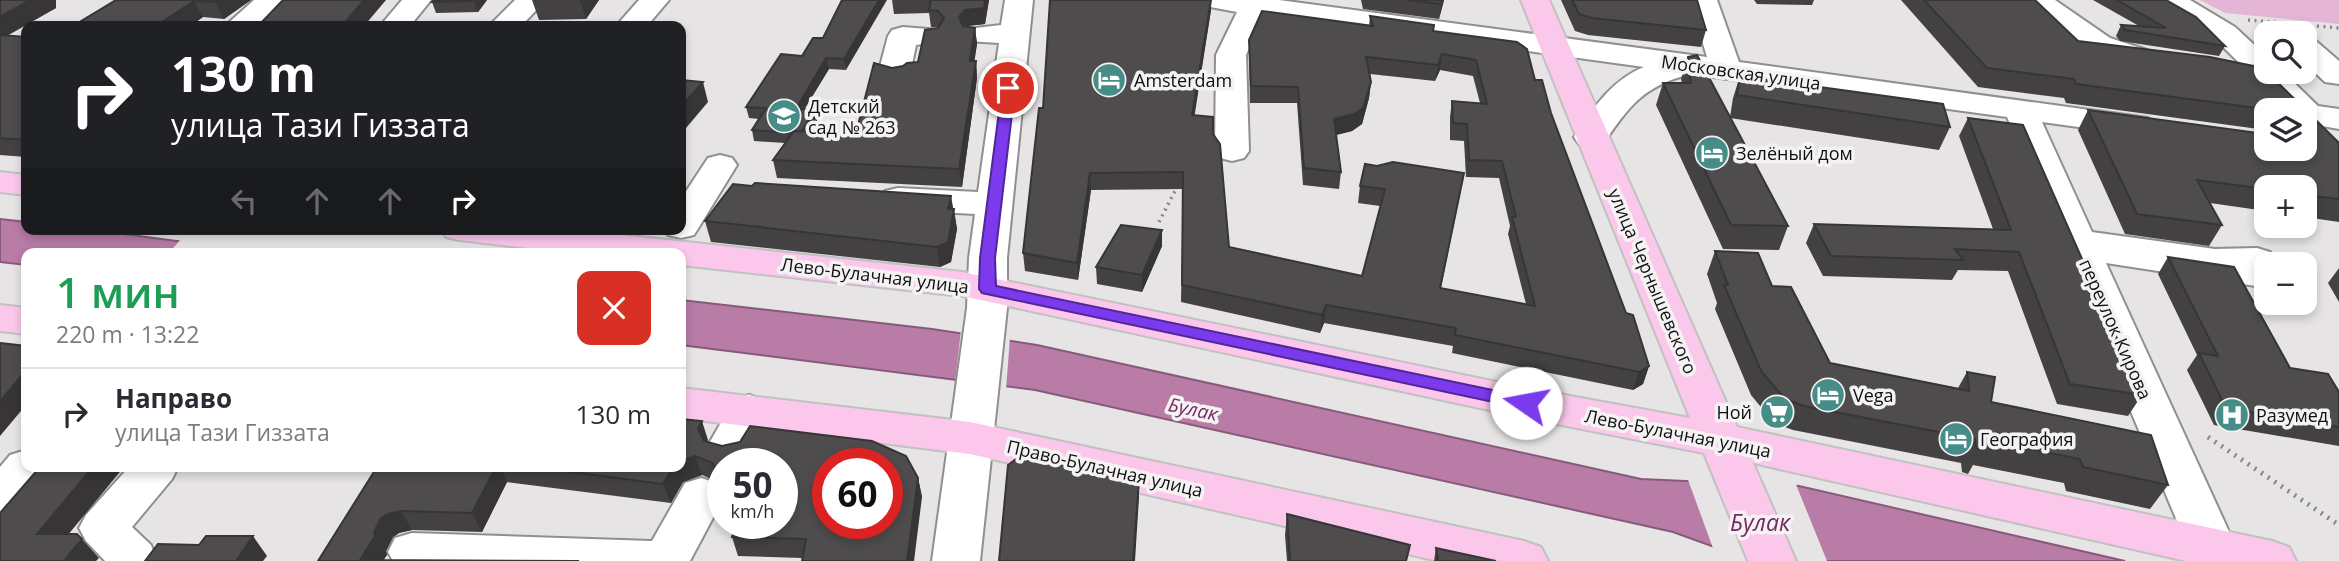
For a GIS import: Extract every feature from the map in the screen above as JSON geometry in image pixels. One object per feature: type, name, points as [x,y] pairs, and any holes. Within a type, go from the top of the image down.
[{"type":"main road","name":"улица Чернышевского","points":[[1535,0],[1772,561]]},
{"type":"main road","name":"Лево-Булачная улица","points":[[635,235],[675,236],[1526,403],[1726,454],[2273,561]]},
{"type":"main road","points":[[0,318],[21,320]]},
{"type":"main road","name":"Право-Булачная улица","points":[[686,405],[739,429],[972,426],[1417,550],[1524,561]]},
{"type":"street","points":[[246,21],[271,0]]},
{"type":"street","points":[[399,21],[417,0]]},
{"type":"street","points":[[510,21],[532,0]]},
{"type":"street","points":[[635,21],[654,0]]},
{"type":"street","points":[[956,561],[1019,0]]},
{"type":"street","name":"Московская улица","points":[[1215,0],[1370,13],[1553,45],[1712,68],[1954,89],[2020,110],[2170,130]]},
{"type":"street","points":[[2169,0],[2245,30],[2254,47]]},
{"type":"street","points":[[2038,1],[2107,50],[2120,55],[2165,60]]},
{"type":"street","points":[[1233,151],[1231,55],[1255,3]]},
{"type":"street","points":[[1591,137],[1610,107],[1639,80],[1662,71],[1712,68],[1705,4]]},
{"type":"street","points":[[978,35],[1015,34]]},
{"type":"street","points":[[894,74],[903,36],[929,36]]},
{"type":"street","points":[[2317,58],[2336,75]]},
{"type":"street","points":[[2224,71],[2254,76]]},
{"type":"street","points":[[2278,84],[2295,98]]},
{"type":"street","name":"переулок Кирова","points":[[2020,110],[2212,548]]},
{"type":"street","points":[[2317,117],[2339,148]]},
{"type":"street","points":[[686,213],[702,179]]},
{"type":"street","points":[[859,196],[994,204]]},
{"type":"street","points":[[0,499],[22,472]]},
{"type":"street","points":[[132,561],[134,559],[103,528],[152,472]]},
{"type":"street","points":[[666,561],[701,496]]},
{"type":"street","points":[[412,552],[658,561]]},
{"type":"path","points":[[2245,30],[2339,28]]},
{"type":"path","points":[[1159,222],[1176,189]]},
{"type":"path","points":[[2208,437],[2339,526]]},
{"type":"shaded area","points":[[2200,0],[2339,0],[2339,24],[2225,13]]},
{"type":"water","points":[[0,219],[21,221],[21,235],[131,235],[229,248],[21,248],[21,264],[0,262]]},
{"type":"water","name":"Булак","points":[[686,301],[932,329],[1037,345],[1641,479],[1799,486],[2125,561],[1753,561],[1673,532],[1035,390],[686,346]]},
{"type":"pier","points":[[182,238],[252,247],[251,248],[173,248]]},
{"type":"pier","points":[[961,330],[1010,337],[1006,390],[955,383]]},
{"type":"pier","points":[[1687,477],[1795,482],[1827,561],[1742,561],[1714,551]]},
{"type":"building","points":[[0,0],[30,0],[0,17]]},
{"type":"building","points":[[116,0],[219,0],[194,1],[164,21],[81,21]]},
{"type":"building","points":[[283,0],[364,0],[346,21],[263,21]]},
{"type":"building","points":[[434,0],[475,0],[432,2]]},
{"type":"building","points":[[842,0],[879,0],[844,59],[826,58],[796,109],[815,110],[802,131],[792,133],[752,130],[766,108],[746,107],[781,54],[802,56],[813,38],[823,38]]},
{"type":"building","points":[[931,0],[985,0],[984,8],[965,10],[959,17],[963,26],[975,28],[970,61],[976,61],[959,169],[773,160],[794,131],[856,133],[874,63],[892,68],[918,62],[925,30],[938,28],[944,18],[938,11],[929,10]]},
{"type":"building","points":[[1050,0],[1211,0],[1192,115],[1213,117],[1213,134],[1220,144],[1229,247],[1362,276],[1385,189],[1360,186],[1365,164],[1377,166],[1393,162],[1464,173],[1440,288],[1535,306],[1512,217],[1516,217],[1502,161],[1469,160],[1467,124],[1453,123],[1452,101],[1487,104],[1476,60],[1442,54],[1438,65],[1366,57],[1371,82],[1363,108],[1354,114],[1334,119],[1341,172],[1304,168],[1298,87],[1251,86],[1249,40],[1262,11],[1373,26],[1370,16],[1434,25],[1433,31],[1517,42],[1527,49],[1535,80],[1542,80],[1551,113],[1626,313],[1633,315],[1649,366],[1639,372],[1455,335],[1456,328],[1326,305],[1322,315],[1182,285],[1183,172],[1090,173],[1077,263],[1023,253],[1039,108],[1043,108]]},
{"type":"building","points":[[1407,0],[1442,0],[1441,4]]},
{"type":"building","points":[[1572,0],[1697,0],[1706,30],[1592,18],[1579,14]]},
{"type":"building","points":[[1924,0],[2035,0],[2078,41],[2210,57],[2254,66],[2254,84],[2279,84],[2293,98],[2254,98],[2254,108],[2076,84],[2074,79],[1987,68]]},
{"type":"building","points":[[2117,0],[2166,0],[2196,17],[2225,46],[2125,30],[2121,25],[2166,28]]},
{"type":"building","points":[[0,35],[21,37],[21,140],[0,138]]},
{"type":"building","points":[[1697,55],[1788,226],[1731,225],[1663,83],[1691,83],[1688,57]]},
{"type":"building","points":[[1740,76],[1943,104],[1950,127],[1737,95]]},
{"type":"building","points":[[686,80],[703,82],[686,101]]},
{"type":"building","points":[[2088,110],[2254,132],[2254,161],[2317,161],[2317,121],[2339,143],[2339,199],[2317,196],[2317,175],[2254,175],[2254,187],[2197,180],[2222,225],[2137,214]]},
{"type":"building","points":[[1968,118],[2023,125],[2142,395],[2070,384],[2019,252],[1955,249],[1963,260],[1831,256],[1814,224],[2011,230]]},
{"type":"building","points":[[755,183],[951,196],[948,209],[954,209],[948,242],[937,247],[705,221],[733,184],[752,186]]},
{"type":"building","points":[[1121,225],[1162,230],[1142,275],[1096,267]]},
{"type":"building","points":[[1715,251],[1758,253],[1772,286],[1791,287],[1830,363],[1969,391],[1967,372],[1995,377],[1991,402],[2151,435],[2168,485],[2083,467],[2080,459],[1984,440],[1982,450],[1976,448],[1975,439],[1804,406],[1785,399],[1761,371],[1724,285],[1728,285]]},
{"type":"building","points":[[2168,257],[2234,267],[2254,303],[2254,315],[2261,315],[2290,368],[2328,374],[2339,392],[2339,427],[2226,408],[2199,353],[2218,356]]},
{"type":"building","points":[[0,343],[21,345],[21,377],[0,401]]},
{"type":"building","points":[[686,419],[702,421],[698,429],[704,441],[722,446],[740,442],[750,426],[872,441],[888,448],[812,448],[812,539],[903,539],[903,455],[906,456],[918,478],[907,561],[802,561],[806,539],[798,539],[798,448],[707,448],[707,461],[695,456],[686,459]]},
{"type":"building","points":[[1024,453],[1139,480],[1133,561],[999,561],[1008,465]]},
{"type":"building","points":[[36,472],[89,472],[37,534],[77,534],[82,539],[64,561],[0,561],[0,513]]},
{"type":"building","points":[[374,472],[493,472],[472,513],[401,511],[381,518],[374,532],[375,536],[360,560],[579,561],[318,561]]},
{"type":"building","points":[[571,472],[670,472],[663,484]]},
{"type":"building","points":[[1287,514],[1410,545],[1406,561],[1290,561]]},
{"type":"building","points":[[206,536],[253,536],[236,561],[145,561],[158,544],[199,545]]},
{"type":"building","points":[[1436,548],[1496,561],[1438,561]]},
{"type":"place","name":"Amsterdam","points":[[1109,80]]},
{"type":"place","name":"Детский сад № 263","points":[[784,116]]},
{"type":"place","name":"Зелёный дом","points":[[1712,153]]},
{"type":"place","name":"Vega","points":[[1828,395]]},
{"type":"place","name":"Ной","points":[[1777,412]]},
{"type":"place","name":"Разумед","points":[[2232,415]]},
{"type":"place","name":"География","points":[[1956,439]]},
{"type":"route","points":[[1008,88],[988,258],[988,289],[1526,403]]}]
